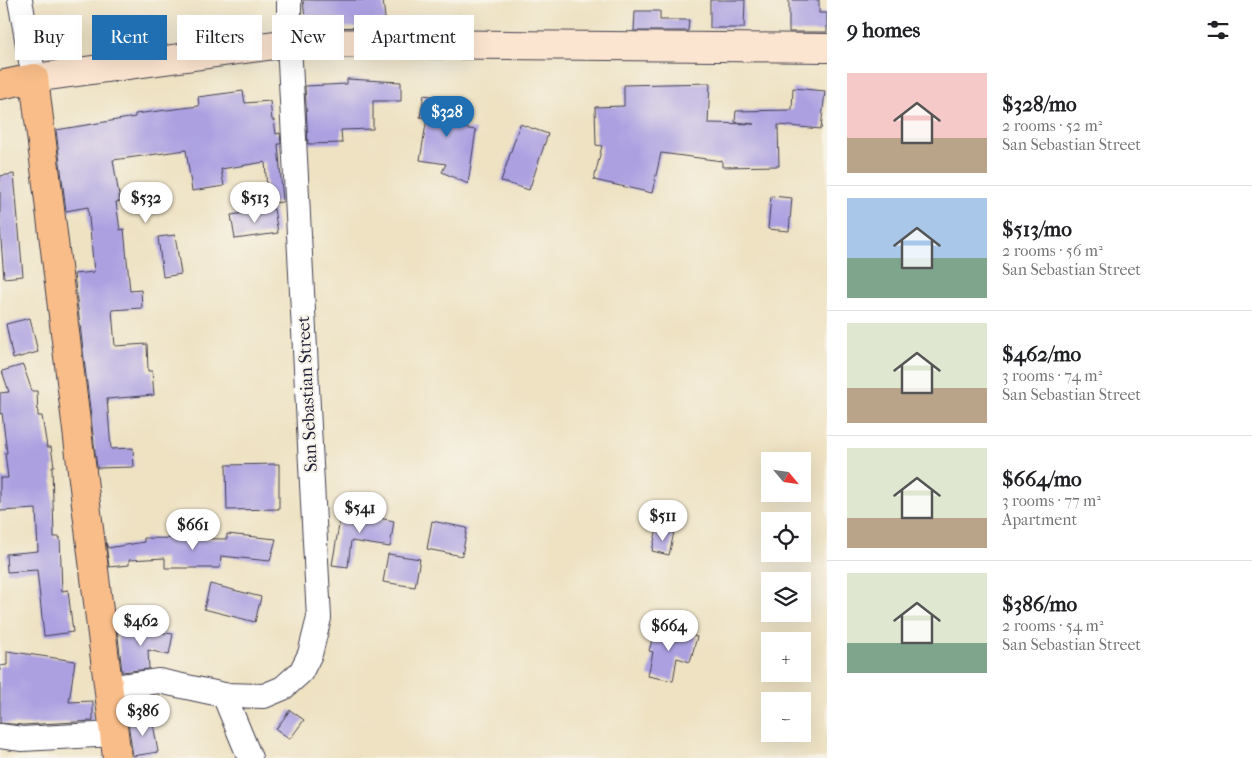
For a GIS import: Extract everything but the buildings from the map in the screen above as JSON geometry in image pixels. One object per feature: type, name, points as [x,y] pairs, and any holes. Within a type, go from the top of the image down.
[{"type":"main road","points":[[344,44],[827,48]]},
{"type":"main road","points":[[0,85],[34,78],[272,45]]},
{"type":"main road","points":[[34,78],[115,746]]},
{"type":"street","points":[[20,0],[34,78]]},
{"type":"street","name":"San Sebastian Street","points":[[289,0],[289,15]]},
{"type":"street","name":"San Sebastian Street","points":[[107,688],[159,681],[224,695],[264,696],[283,688],[301,672],[310,654],[319,618],[290,60]]},
{"type":"street","points":[[224,695],[250,758]]},
{"type":"street","points":[[0,736],[115,746]]}]
